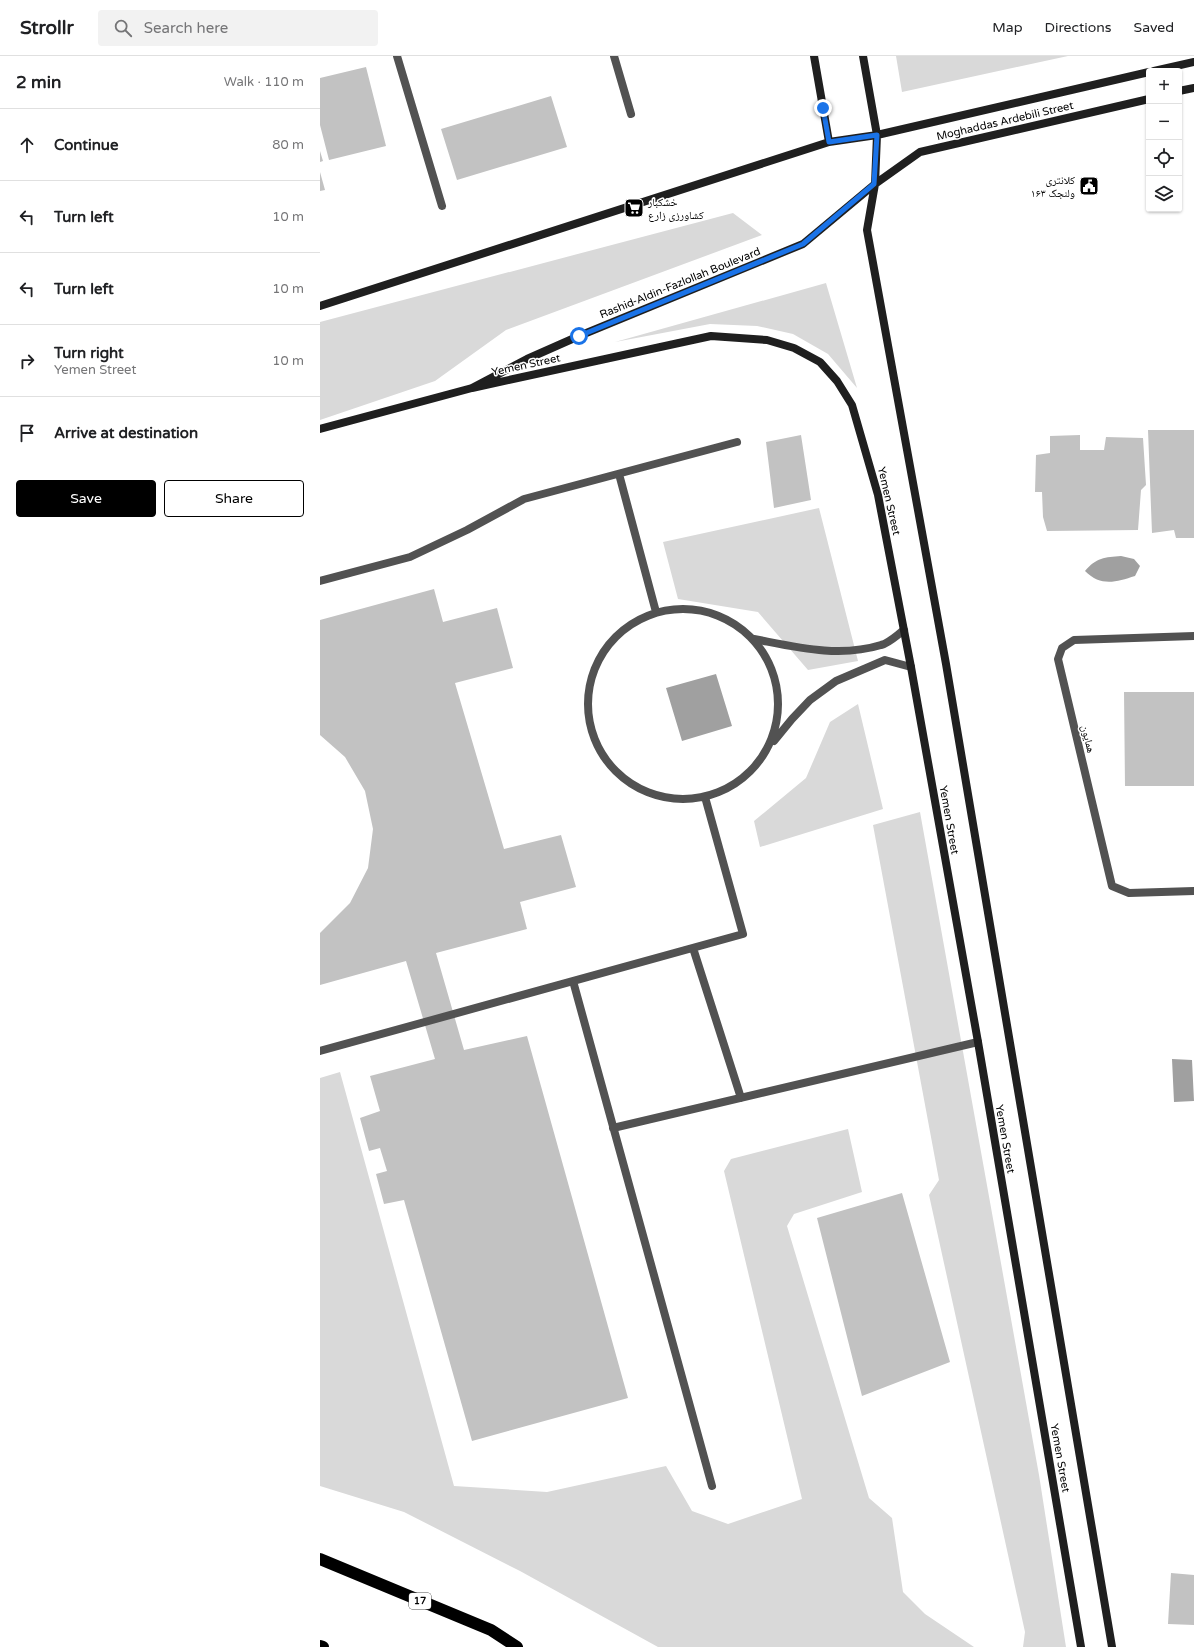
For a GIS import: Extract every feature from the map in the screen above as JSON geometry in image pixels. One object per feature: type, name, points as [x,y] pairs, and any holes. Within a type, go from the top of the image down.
[{"type":"highway","name":"17","points":[[320,1559],[491,1630],[517,1647]]},
{"type":"main road","points":[[320,306],[829,142],[814,56]]},
{"type":"main road","points":[[863,56],[877,135]]},
{"type":"main road","points":[[1167,68],[1194,62]]},
{"type":"main road","name":"Moghaddas Ardebili Street","points":[[829,142],[877,135],[1146,73]]},
{"type":"main road","points":[[1182,91],[1194,88]]},
{"type":"main road","name":"Moghaddas Ardebili Street","points":[[874,184],[920,152],[1146,99]]},
{"type":"main road","name":"Yemen Street","points":[[877,135],[874,184],[868,230],[946,664],[1112,1647]]},
{"type":"main road","name":"Rashid-Aldin-Fazlollah Boulevard","points":[[320,429],[472,388],[527,359],[579,336],[803,244],[874,184]]},
{"type":"main road","name":"Yemen Street","points":[[472,388],[711,336],[767,340],[794,348],[820,362],[837,381],[852,405],[878,495],[911,667],[978,1042],[1081,1647]]},
{"type":"street","points":[[397,56],[442,206]]},
{"type":"street","points":[[614,56],[631,114]]},
{"type":"street","points":[[320,581],[410,557],[467,530],[524,499],[737,442]]},
{"type":"street","points":[[619,474],[656,612]]},
{"type":"street","points":[[771,744],[779,717],[779,689],[770,662],[754,638],[733,622],[709,612],[682,608],[656,612],[629,625],[608,645],[593,671],[587,699],[590,729],[602,756],[622,778],[647,792],[676,800],[705,797],[732,787],[754,768],[771,744],[810,700],[836,681],[885,660],[911,667]]},
{"type":"street","points":[[754,638],[807,649],[845,652],[882,645],[904,630]]},
{"type":"street","name":"همایون","points":[[1194,636],[1074,640],[1062,648],[1058,659],[1112,886],[1128,893],[1194,891]]},
{"type":"street","points":[[320,1051],[743,934],[705,797]]},
{"type":"street","points":[[693,948],[741,1098]]},
{"type":"street","points":[[573,981],[712,1486]]},
{"type":"street","points":[[614,1128],[978,1042]]},
{"type":"shaded area","points":[[896,56],[1068,56],[902,92]]},
{"type":"shaded area","points":[[733,213],[762,235],[506,330],[435,381],[320,420],[320,322]]},
{"type":"shaded area","points":[[826,283],[857,388],[828,354],[793,334],[757,326],[710,324],[615,342]]},
{"type":"shaded area","points":[[819,508],[858,661],[808,670],[758,612],[678,599],[663,542]]},
{"type":"shaded area","points":[[1121,556],[1134,559],[1140,566],[1135,576],[1109,582],[1097,579],[1085,571],[1093,563],[1101,559]]},
{"type":"shaded area","points":[[716,674],[732,726],[682,741],[666,688]]},
{"type":"shaded area","points":[[858,704],[883,809],[760,847],[754,821],[806,778],[830,722]]},
{"type":"shaded area","points":[[920,812],[1039,1475],[1066,1647],[1023,1647],[1025,1632],[929,1195],[939,1180],[873,825]]},
{"type":"shaded area","points":[[1172,1059],[1192,1060],[1194,1101],[1174,1102]]},
{"type":"shaded area","points":[[340,1072],[454,1486],[547,1492],[666,1466],[692,1511],[728,1524],[802,1499],[724,1171],[731,1159],[848,1129],[862,1192],[794,1214],[787,1226],[869,1498],[892,1518],[903,1592],[925,1614],[974,1647],[658,1647],[520,1571],[404,1512],[320,1486],[320,1078]]},
{"type":"building","points":[[366,67],[386,146],[329,160],[320,125],[320,78]]},
{"type":"building","points":[[551,96],[567,147],[457,180],[441,129]]},
{"type":"building","points":[[320,151],[323,161],[320,162]]},
{"type":"building","points":[[320,172],[325,190],[320,191]]},
{"type":"building","points":[[1148,430],[1194,430],[1194,538],[1176,538],[1174,530],[1152,533]]},
{"type":"building","points":[[801,435],[811,500],[774,508],[766,442]]},
{"type":"building","points":[[1080,435],[1080,450],[1104,450],[1106,437],[1143,438],[1146,485],[1141,490],[1138,530],[1047,531],[1043,517],[1042,492],[1035,492],[1036,455],[1050,453],[1050,436]]},
{"type":"building","points":[[434,589],[443,622],[497,608],[513,668],[455,683],[504,849],[561,835],[576,887],[520,902],[527,929],[436,953],[464,1050],[527,1036],[628,1398],[472,1441],[404,1200],[384,1204],[376,1174],[387,1171],[380,1148],[369,1151],[360,1118],[380,1111],[370,1076],[435,1059],[406,961],[320,985],[320,933],[350,903],[368,868],[373,829],[365,791],[345,757],[320,735],[320,620]]},
{"type":"building","points":[[1124,692],[1194,692],[1194,786],[1125,786]]},
{"type":"building","points":[[902,1193],[950,1362],[862,1396],[817,1218]]},
{"type":"building","points":[[1171,1573],[1194,1575],[1194,1625],[1168,1624]]},
{"type":"place","name":"کلانتری ۱۶۳ ولنجک","points":[[1089,186]]},
{"type":"place","name":"خشکبار کشاورزی زارع","points":[[634,208]]},
{"type":"route","points":[[579,336],[803,244],[874,184],[877,135],[829,142],[823,108]]}]
